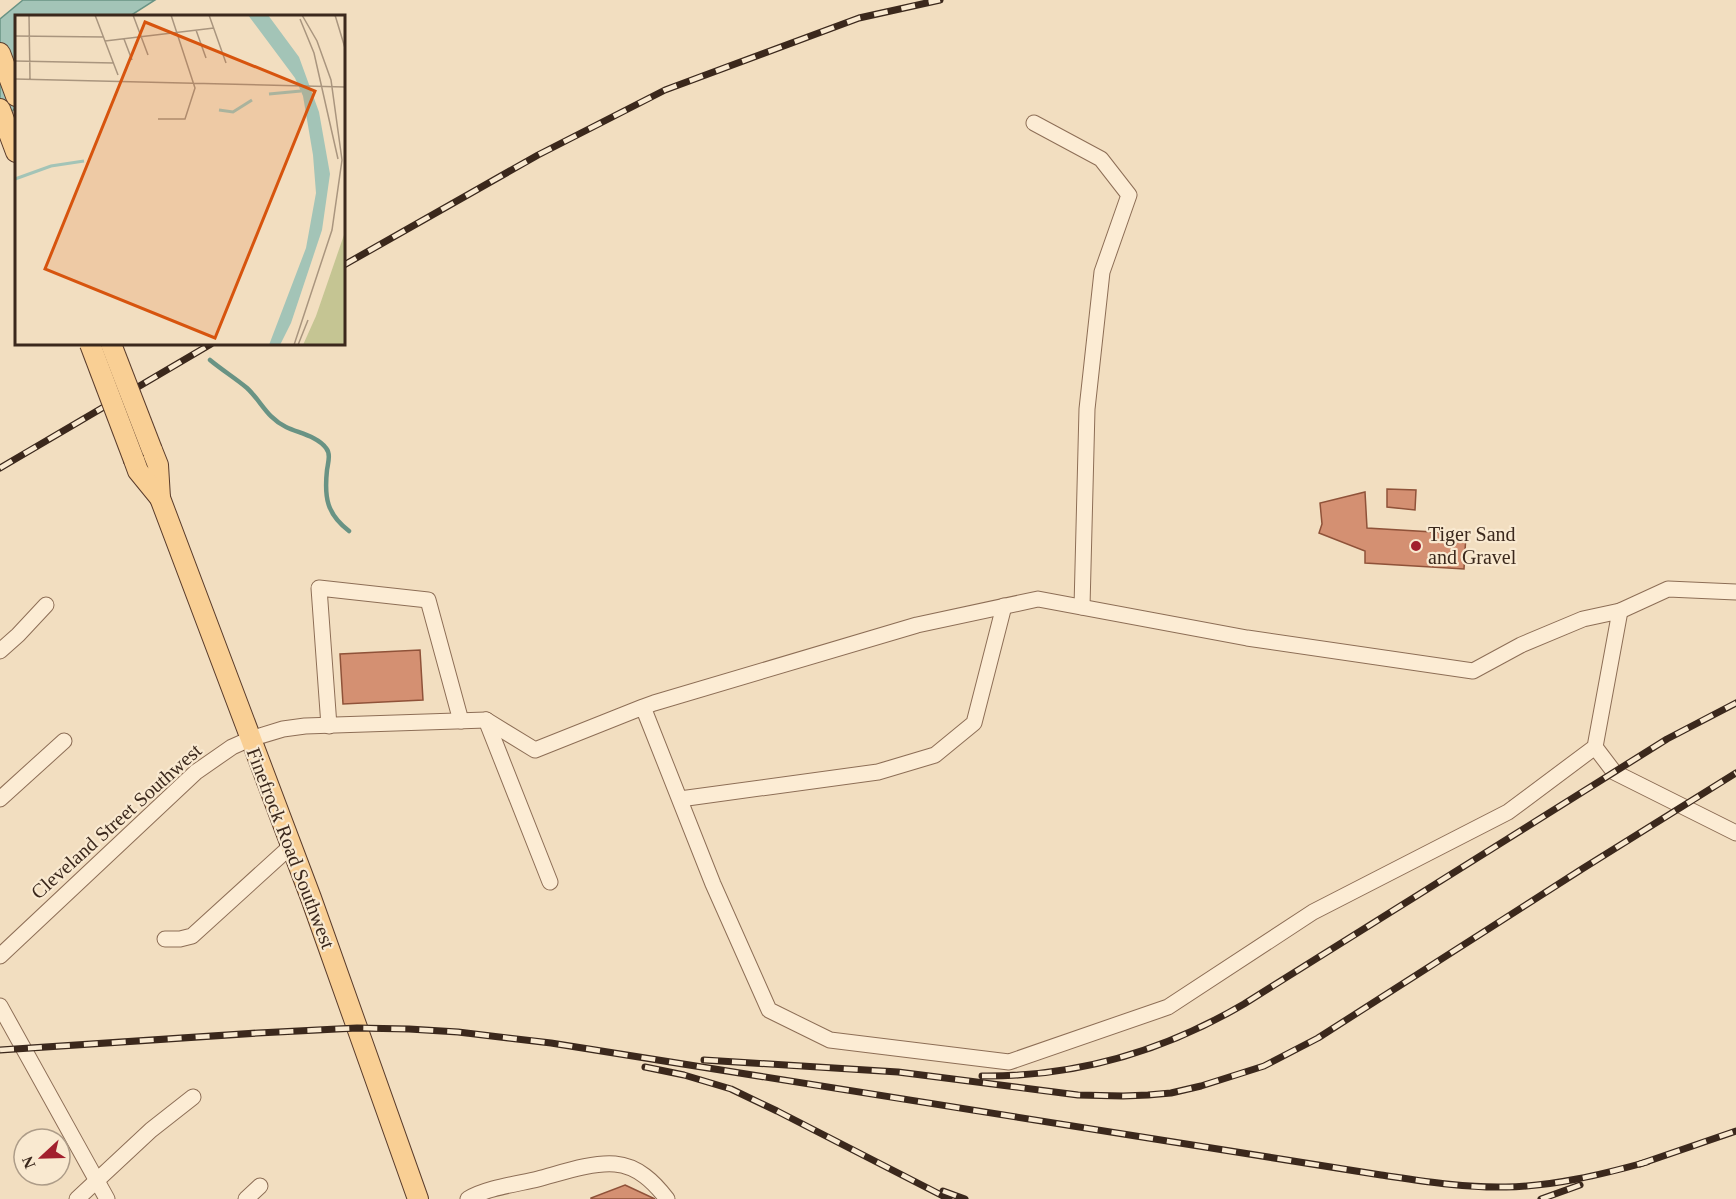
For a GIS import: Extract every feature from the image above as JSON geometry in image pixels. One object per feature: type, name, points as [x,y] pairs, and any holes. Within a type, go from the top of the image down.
[{"type":"main road","points":[[0,53],[15,93]]},
{"type":"main road","points":[[0,109],[15,149]]},
{"type":"main road","name":"Finefrock Road Southwest","points":[[90,345],[138,471],[160,498]]},
{"type":"main road","name":"Finefrock Road Southwest","points":[[111,345],[158,465],[160,498],[291,846],[418,1199]]},
{"type":"street","points":[[1034,123],[1101,159],[1129,195],[1102,272],[1087,409],[1082,607]]},
{"type":"street","points":[[329,726],[319,588],[428,600],[461,721]]},
{"type":"street","points":[[486,720],[535,750],[643,707],[917,625],[1038,599],[1247,638],[1473,670],[1521,645],[1583,619],[1620,611],[1668,589],[1736,592]]},
{"type":"street","points":[[0,651],[18,636],[46,605]]},
{"type":"street","points":[[680,799],[878,772],[935,754],[974,723],[1004,606]]},
{"type":"street","points":[[643,707],[713,884],[769,1010],[830,1040],[1009,1062],[1168,1007],[1313,912],[1508,812],[1595,747],[1620,611]]},
{"type":"street","points":[[486,720],[550,882]]},
{"type":"street","name":"Cleveland Street Southwest","points":[[0,956],[196,772],[222,753],[250,739],[283,729],[486,720]]},
{"type":"street","points":[[0,799],[64,741]]},
{"type":"street","points":[[1595,747],[1614,771],[1736,833]]},
{"type":"street","points":[[165,939],[192,936],[291,846]]},
{"type":"street","points":[[0,1006],[107,1199]]},
{"type":"street","points":[[77,1199],[151,1130],[193,1097]]},
{"type":"street","points":[[468,1199],[476,1194],[600,1164],[616,1164],[644,1174],[667,1199]]},
{"type":"street","points":[[246,1199],[260,1186]]},
{"type":"shaded area","points":[[23,0],[155,0],[132,15],[15,15],[15,108],[0,124],[0,19]]},
{"type":"building","points":[[1387,489],[1416,490],[1415,510],[1387,507]]},
{"type":"building","name":"Tiger Sand and Gravel","points":[[1365,492],[1367,528],[1466,534],[1464,569],[1365,563],[1365,551],[1319,533],[1322,524],[1320,503]]},
{"type":"building","points":[[420,650],[423,700],[343,704],[340,654]]},
{"type":"building","points":[[625,1185],[655,1199],[591,1199],[591,1198]]},
{"type":"waterway","points":[[210,360],[247,388],[279,423],[313,438],[328,450],[326,489],[329,505],[336,518],[349,531]]},
{"type":"railway","points":[[345,264],[538,155],[665,90],[859,18],[940,0]]},
{"type":"railway","points":[[0,468],[209,345]]},
{"type":"railway","points":[[982,1076],[1051,1072],[1085,1066],[1150,1048],[1214,1021],[1667,739],[1736,703]]},
{"type":"railway","points":[[704,1060],[898,1072],[1078,1095],[1148,1095],[1171,1093],[1201,1086],[1264,1066],[1318,1038],[1736,773]]},
{"type":"railway","points":[[0,1050],[357,1028],[458,1032],[551,1043],[1443,1184],[1490,1187],[1524,1186],[1559,1182],[1647,1162]]},
{"type":"railway","points":[[645,1067],[684,1075],[731,1089],[949,1199]]},
{"type":"railway","points":[[1640,1164],[1736,1131]]},
{"type":"railway","points":[[1541,1199],[1580,1185]]},
{"type":"railway","points":[[943,1191],[965,1199]]},
{"type":"place","name":"Tiger Sand and Gravel","points":[[1416,546]]}]
